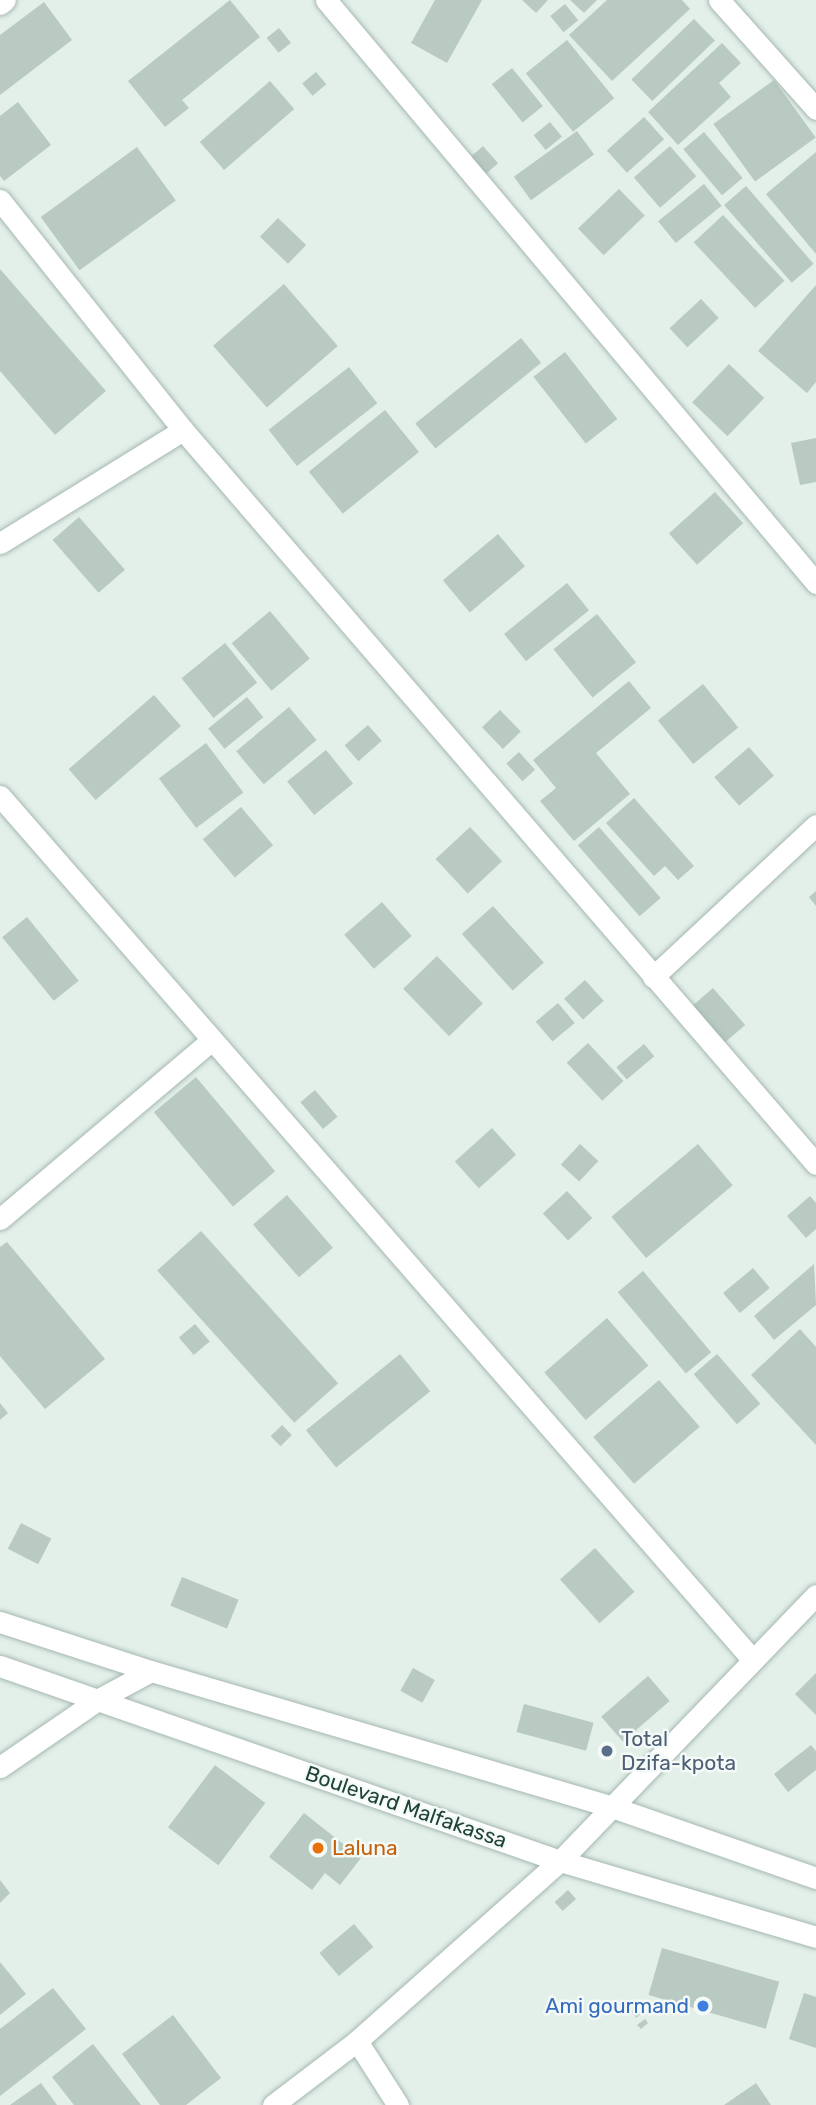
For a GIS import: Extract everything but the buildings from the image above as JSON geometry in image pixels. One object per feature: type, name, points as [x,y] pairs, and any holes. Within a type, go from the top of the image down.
[{"type":"street","points":[[0,4],[5,0]]},
{"type":"street","points":[[326,0],[816,583]]},
{"type":"street","points":[[719,0],[816,109]]},
{"type":"street","points":[[0,200],[183,430],[816,1164]]},
{"type":"street","points":[[0,543],[183,430]]},
{"type":"street","points":[[0,796],[753,1660]]},
{"type":"street","points":[[653,977],[816,825]]},
{"type":"street","points":[[0,1219],[211,1041]]},
{"type":"street","points":[[273,2105],[357,2041],[560,1861],[816,1595]]},
{"type":"street","points":[[0,1622],[151,1671],[612,1807],[816,1878]]},
{"type":"street","name":"Boulevard Malfakassa","points":[[0,1666],[560,1861],[816,1937]]},
{"type":"street","points":[[0,1768],[99,1699],[151,1671]]},
{"type":"street","points":[[357,2041],[398,2105]]},
{"type":"place","name":"Total Dzifa-kpota","points":[[607,1751]]},
{"type":"place","name":"Laluna","points":[[318,1848]]},
{"type":"place","name":"Ami gourmand","points":[[703,2006]]}]
